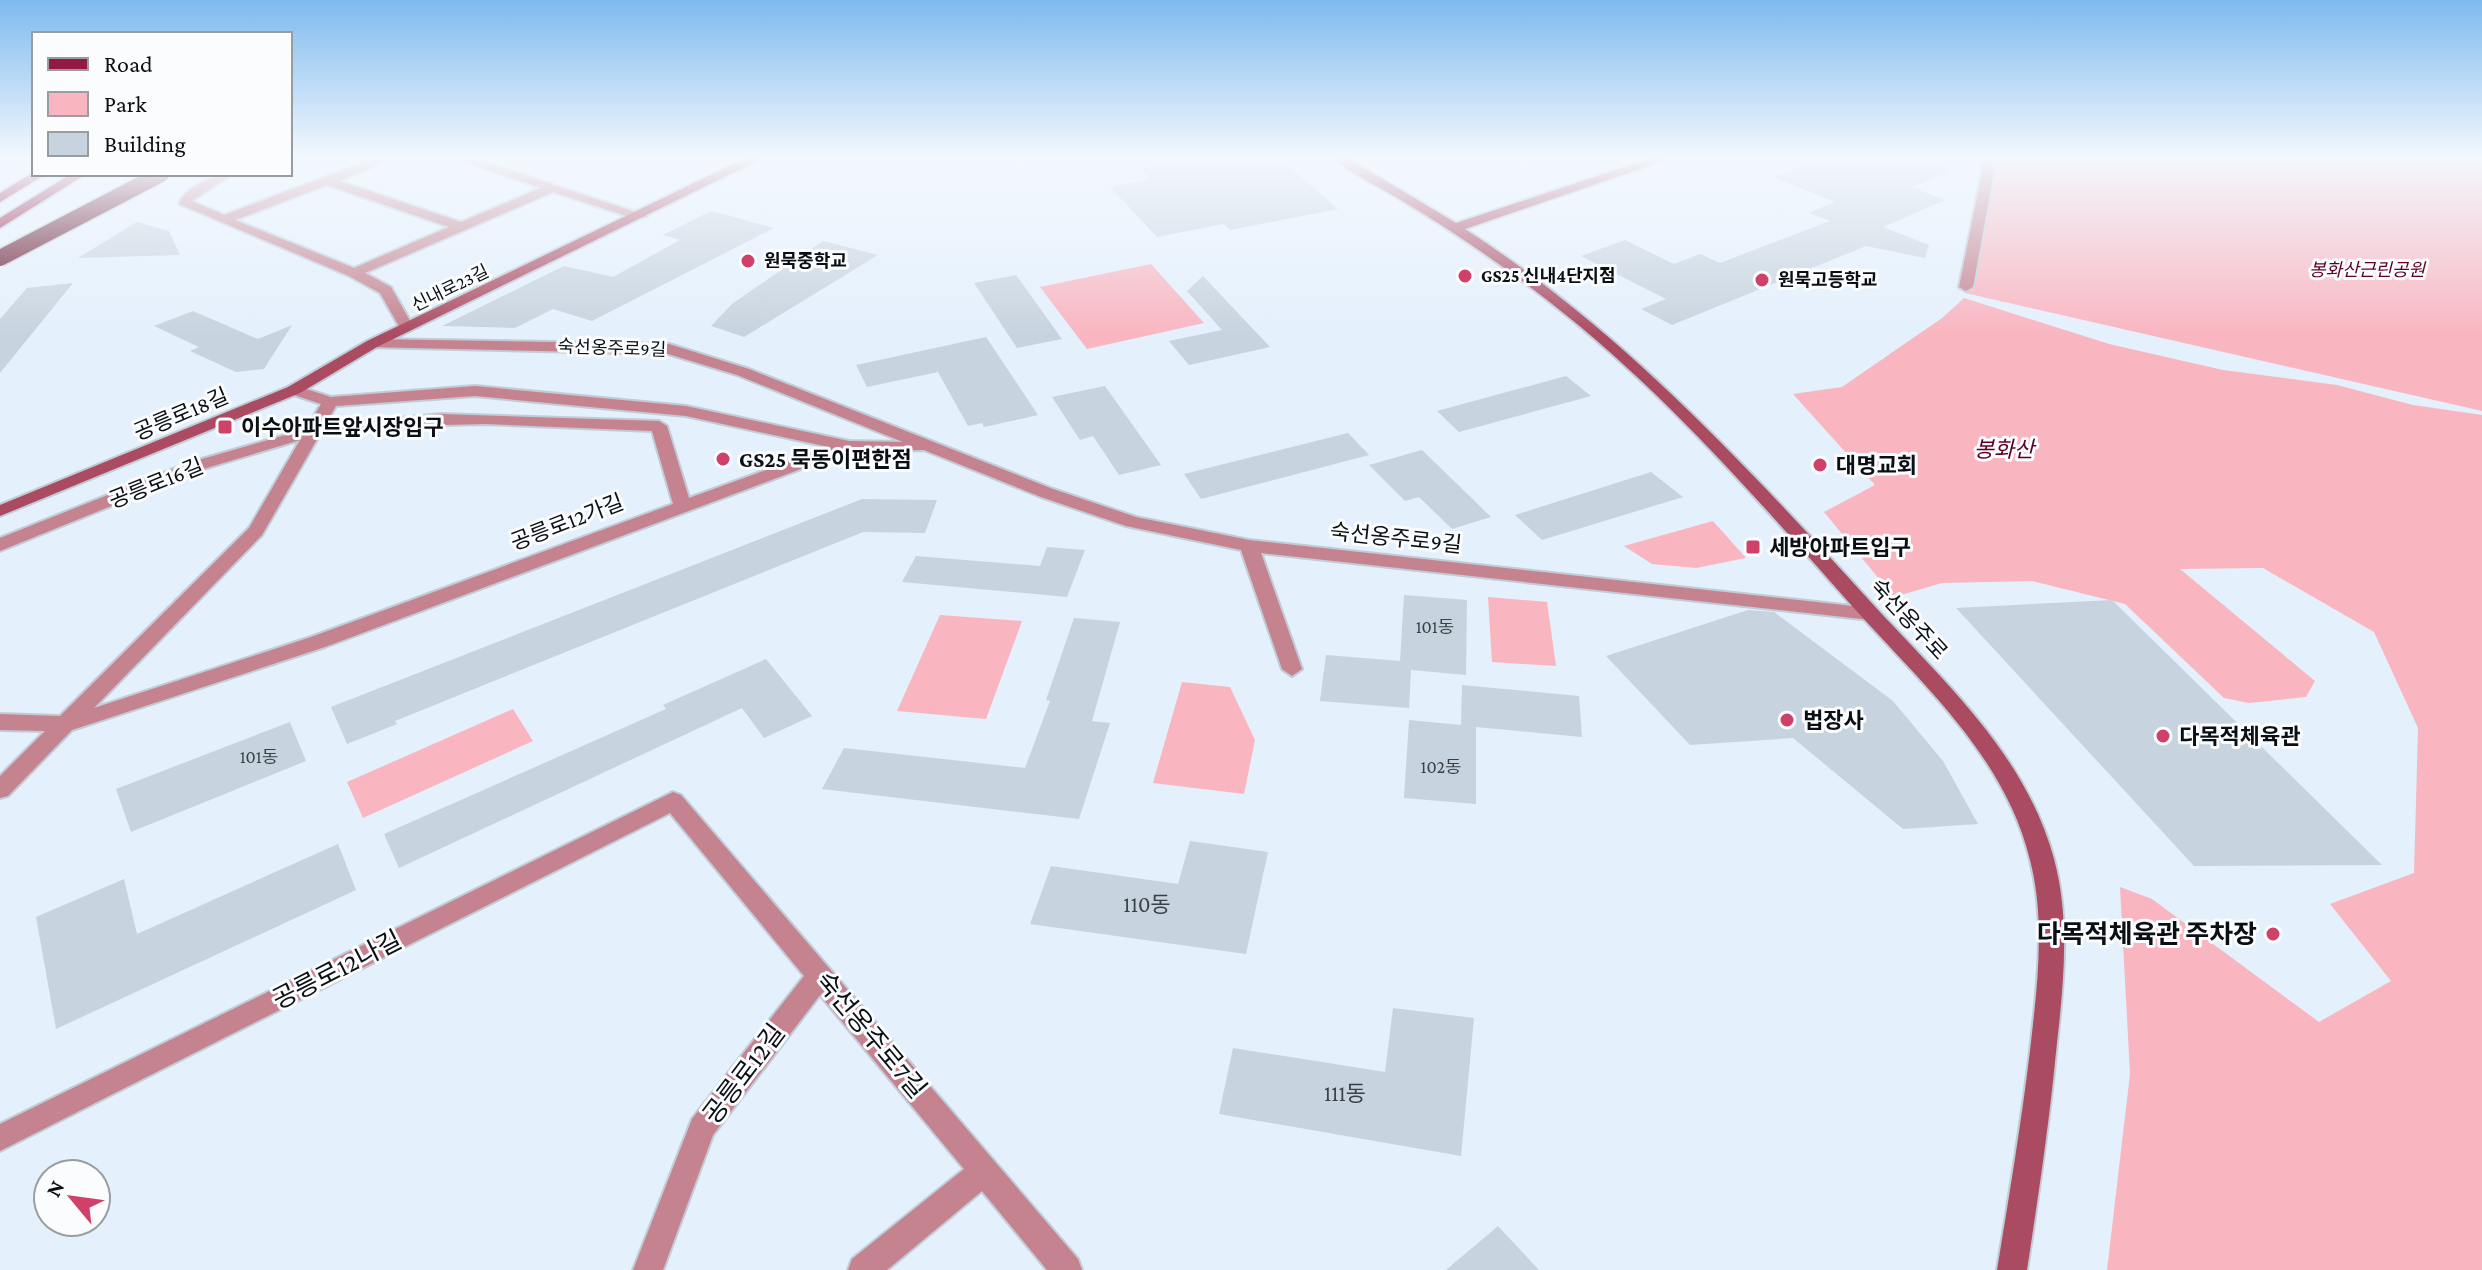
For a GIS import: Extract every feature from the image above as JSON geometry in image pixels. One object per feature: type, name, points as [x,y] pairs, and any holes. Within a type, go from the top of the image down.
[{"type":"highway","points":[[0,244],[53,216]]},
{"type":"highway","points":[[0,258],[80,216]]},
{"type":"street","points":[[215,216],[354,273],[386,290],[407,328]]},
{"type":"street","points":[[223,220],[233,216]]},
{"type":"street","points":[[430,216],[461,227]]},
{"type":"street","points":[[354,273],[486,216]]},
{"type":"street","name":"신내로23길","points":[[372,344],[640,216]]},
{"type":"street","name":"숙선옹주로","points":[[1439,216],[1603,337],[1707,437],[1946,694],[2000,764],[2025,809],[2041,856],[2053,917],[2051,981],[2035,1130],[2012,1270]]},
{"type":"street","points":[[1458,227],[1490,216]]},
{"type":"street","points":[[1966,287],[1980,216]]},
{"type":"street","name":"숙선옹주로9길","points":[[372,344],[669,349],[743,372],[930,447],[1132,522],[1249,546],[1871,614]]},
{"type":"street","name":"공릉로18길","points":[[0,511],[294,390],[372,344]]},
{"type":"street","points":[[294,390],[330,402],[475,391],[686,411],[847,446]]},
{"type":"street","name":"공릉로12가길","points":[[0,790],[256,531],[330,402]]},
{"type":"street","points":[[316,431],[415,419],[659,426],[682,504]]},
{"type":"street","name":"공릉로16길","points":[[0,545],[236,452],[316,431]]},
{"type":"street","name":"숙선옹주로9길","points":[[682,504],[847,446],[930,447]]},
{"type":"street","name":"공릉로12가길","points":[[68,724],[318,642],[682,504]]},
{"type":"street","points":[[1249,546],[1292,669]]},
{"type":"street","points":[[0,722],[68,724]]},
{"type":"street","name":"숙선옹주로7길","points":[[673,801],[1067,1270]]},
{"type":"street","name":"공릉로12나길","points":[[0,1138],[673,801]]},
{"type":"street","name":"공릉로12길","points":[[648,1270],[702,1128],[820,975]]},
{"type":"street","points":[[863,1270],[984,1171]]},
{"type":"green space","name":"봉화산근린공원","points":[[1981,216],[2482,216],[2482,411],[1965,293]]},
{"type":"green space","points":[[1151,264],[1204,323],[1087,349],[1040,287]]},
{"type":"green space","name":"봉화산","points":[[1964,298],[2109,344],[2223,370],[2337,385],[2413,405],[2482,415],[2482,1270],[2107,1270],[2130,1074],[2120,887],[2152,899],[2319,1022],[2391,981],[2330,904],[2414,873],[2418,728],[2374,632],[2263,568],[2180,569],[2315,681],[2306,697],[2249,703],[2224,698],[2125,604],[2032,581],[1942,583],[1894,597],[1824,512],[1875,485],[1793,394],[1842,387],[1942,318]]},
{"type":"green space","points":[[1713,521],[1746,558],[1696,568],[1652,564],[1624,546]]},
{"type":"green space","points":[[1488,597],[1547,602],[1556,666],[1492,662]]},
{"type":"green space","points":[[940,615],[1022,621],[986,719],[897,711]]},
{"type":"green space","points":[[1182,682],[1230,687],[1255,740],[1244,794],[1153,783]]},
{"type":"green space","points":[[513,709],[533,741],[363,818],[347,782]]},
{"type":"building","points":[[700,216],[731,216],[774,228],[592,321],[553,309],[515,328],[442,326],[564,266],[613,277],[680,240],[663,235]]},
{"type":"building","points":[[1138,216],[1301,216],[1230,230],[1224,224],[1157,237]]},
{"type":"building","points":[[1818,216],[1908,216],[1883,227],[1929,245],[1925,258],[1866,246],[1672,325],[1641,309],[1666,299],[1581,256],[1625,240],[1674,264],[1700,254],[1720,263],[1830,221]]},
{"type":"building","points":[[137,222],[169,231],[180,255],[78,258]]},
{"type":"building","points":[[823,241],[878,255],[744,337],[711,326],[732,304]]},
{"type":"building","points":[[1016,275],[1062,339],[1017,348],[974,283]]},
{"type":"building","points":[[1203,276],[1270,347],[1189,365],[1169,341],[1222,330],[1187,291]]},
{"type":"building","points":[[73,283],[0,373],[0,319],[27,288]]},
{"type":"building","points":[[193,311],[258,339],[292,325],[264,369],[236,372],[190,351],[199,347],[154,326]]},
{"type":"building","points":[[986,337],[1038,415],[984,427],[982,423],[968,426],[938,372],[867,387],[856,365]]},
{"type":"building","points":[[1566,376],[1591,396],[1459,432],[1437,411]]},
{"type":"building","points":[[1105,386],[1161,465],[1119,475],[1093,436],[1080,440],[1052,397]]},
{"type":"building","points":[[1348,433],[1369,455],[1201,499],[1184,474]]},
{"type":"building","points":[[1422,450],[1491,517],[1452,529],[1419,497],[1405,501],[1369,465]]},
{"type":"building","points":[[1651,472],[1683,497],[1542,540],[1515,515]]},
{"type":"building","points":[[862,499],[937,500],[925,533],[863,532],[395,721],[397,724],[347,744],[331,707]]},
{"type":"building","points":[[1047,547],[1085,550],[1067,597],[902,582],[916,556],[1040,566]]},
{"type":"building","points":[[1404,595],[1467,600],[1466,675],[1411,670],[1409,708],[1320,701],[1326,655],[1400,661]]},
{"type":"building","name":"다목적체육관","points":[[2112,600],[2382,865],[2194,866],[1956,608]]},
{"type":"building","name":"법장사","points":[[1748,610],[1774,612],[1893,701],[1943,761],[1978,824],[1903,829],[1793,738],[1690,745],[1606,656]]},
{"type":"building","points":[[1074,618],[1120,622],[1092,721],[1110,723],[1079,819],[822,789],[844,748],[1025,768],[1050,701],[1046,700]]},
{"type":"building","points":[[766,659],[812,716],[764,738],[742,708],[399,868],[384,834],[666,709],[663,705]]},
{"type":"building","points":[[1462,685],[1579,696],[1582,737],[1476,727],[1476,804],[1404,798],[1409,720],[1461,725]]},
{"type":"building","points":[[290,722],[306,761],[131,832],[116,789]]},
{"type":"building","points":[[1190,841],[1268,852],[1246,954],[1030,924],[1051,866],[1178,884]]},
{"type":"building","points":[[338,844],[356,890],[56,1029],[36,917],[124,879],[137,934]]},
{"type":"building","points":[[1393,1008],[1474,1018],[1461,1156],[1219,1114],[1233,1048],[1385,1072]]},
{"type":"building","points":[[1498,1226],[1539,1270],[1446,1270]]},
{"type":"place","name":"원묵중학교","points":[[748,261]]},
{"type":"place","name":"GS25 신내4단지점","points":[[1465,276]]},
{"type":"place","name":"원묵고등학교","points":[[1762,280]]},
{"type":"place","name":"이수아파트앞시장입구","points":[[225,427]]},
{"type":"place","name":"GS25 묵동이편한점","points":[[723,459]]},
{"type":"place","name":"대명교회","points":[[1820,465]]},
{"type":"place","name":"세방아파트입구","points":[[1753,547]]},
{"type":"place","name":"법장사","points":[[1787,720]]},
{"type":"place","name":"다목적체육관","points":[[2163,736]]},
{"type":"place","name":"다목적체육관 주차장","points":[[2273,934]]}]
